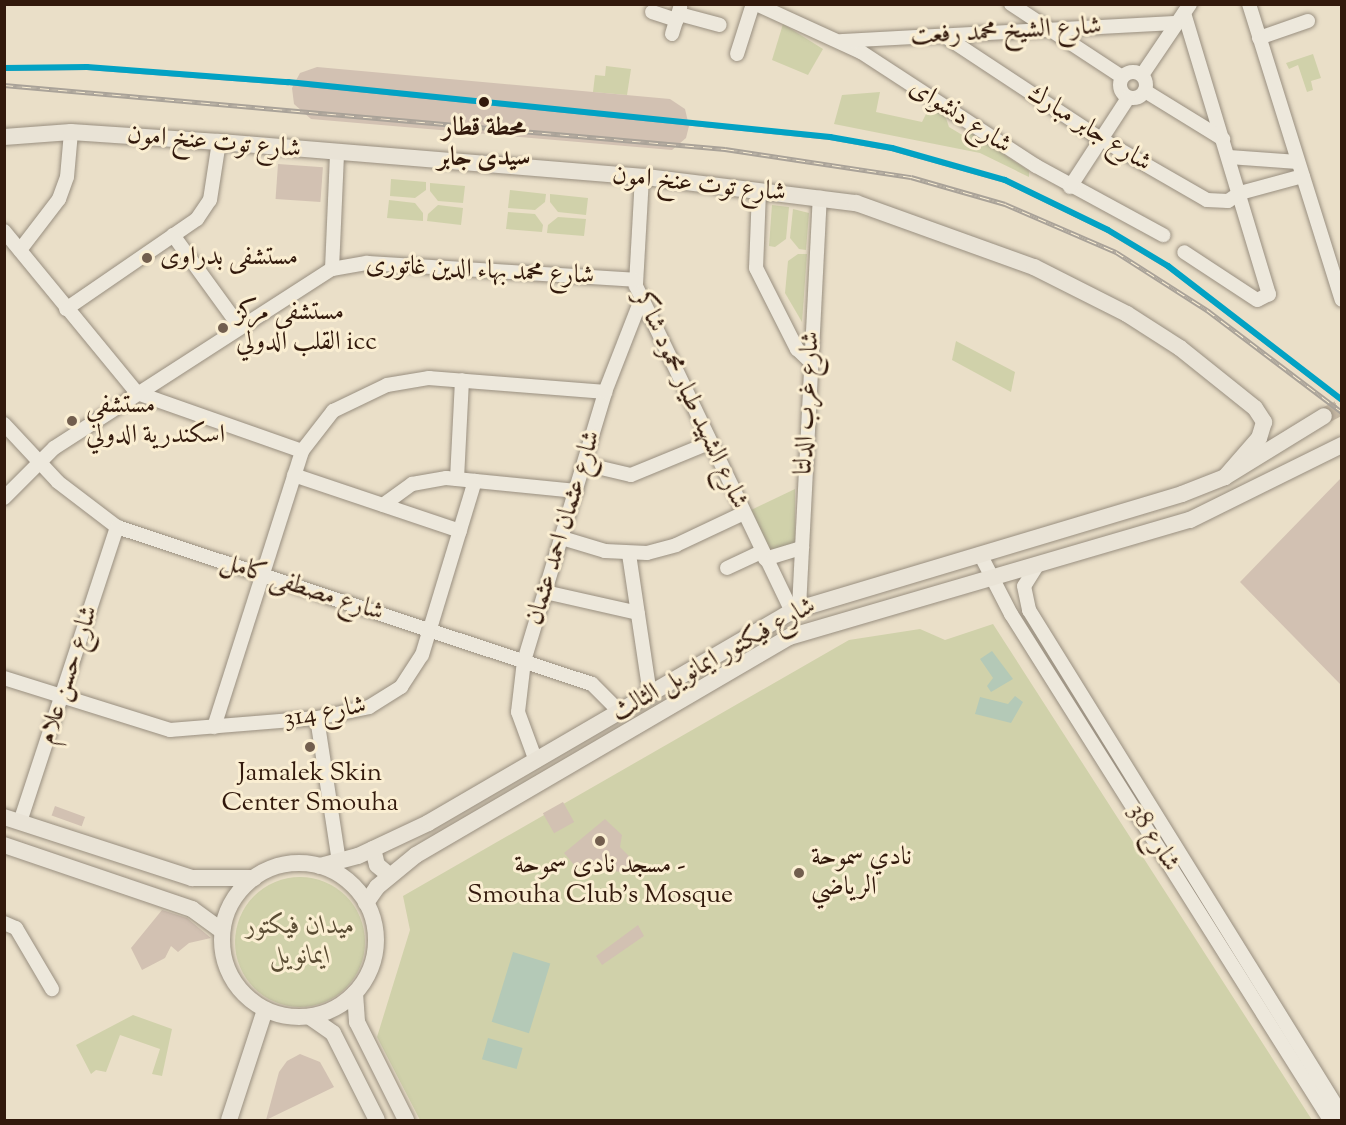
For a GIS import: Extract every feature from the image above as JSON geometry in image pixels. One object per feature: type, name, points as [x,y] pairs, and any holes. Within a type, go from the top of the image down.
[{"type":"main road","name":"شارع توت عنخ امون","points":[[4,136],[71,132],[219,142],[337,154],[642,177],[864,205],[1034,267],[1153,328],[1261,414],[1263,431],[1225,477]]},
{"type":"main road","name":"شارع فيكتور ايمانويل الثالث","points":[[320,866],[339,862],[373,849],[536,761],[796,610],[1182,494],[1225,477],[1324,416]]},
{"type":"main road","name":"شارع فيكتور ايمانويل الثالث","points":[[366,903],[390,876],[416,855],[789,637],[1190,520],[1272,482],[1312,457],[1341,433]]},
{"type":"main road","name":"شارع فيكتور ايمانويل الثالث","points":[[1312,457],[1339,451]]},
{"type":"main road","points":[[1182,494],[1190,520]]},
{"type":"main road","points":[[12,819],[185,876],[208,881],[254,878],[291,864],[320,866],[352,885],[366,903],[376,943],[372,964],[355,993],[338,1006],[310,1017]]},
{"type":"main road","points":[[4,845],[176,903],[208,917],[222,931]]},
{"type":"main road","points":[[373,849],[377,865],[390,876]]},
{"type":"main road","points":[[176,903],[190,893],[185,876]]},
{"type":"main road","points":[[254,878],[235,896],[222,931],[231,978],[265,1010],[310,1017],[333,1033],[377,1120]]},
{"type":"main road","points":[[355,993],[357,1022],[406,1120]]},
{"type":"main road","points":[[231,1119],[265,1010]]},
{"type":"street","name":"شارع دنشواى","points":[[754,4],[869,57],[1070,187],[1163,235]]},
{"type":"street","points":[[737,54],[754,4]]},
{"type":"street","points":[[1011,4],[1122,77]]},
{"type":"street","points":[[1250,5],[1341,300]]},
{"type":"street","points":[[652,12],[678,13],[720,25]]},
{"type":"street","points":[[672,34],[678,13]]},
{"type":"street","points":[[1184,14],[1142,75],[1145,91],[1223,139]]},
{"type":"street","points":[[1184,14],[1269,287],[1268,296],[1257,300],[1184,252]]},
{"type":"street","name":"شارع الشيخ محمد رفعت","points":[[836,41],[1049,29],[1184,14]]},
{"type":"street","points":[[1259,38],[1308,21]]},
{"type":"street","name":"شارع جابر مبارك","points":[[943,35],[1101,139],[1207,200],[1221,202],[1240,193],[1303,176]]},
{"type":"street","points":[[1122,77],[1132,72],[1142,75]]},
{"type":"street","points":[[1122,77],[1120,89],[1128,98]]},
{"type":"street","points":[[1070,187],[1128,98],[1145,91]]},
{"type":"street","points":[[20,250],[59,199],[67,177],[71,132]]},
{"type":"street","points":[[66,309],[197,219],[210,200],[219,142]]},
{"type":"street","points":[[332,269],[337,154]]},
{"type":"street","points":[[1229,157],[1298,162]]},
{"type":"street","name":"شارع الشهيد طيار محمود شاكر","points":[[642,177],[635,280],[742,514],[796,610]]},
{"type":"street","points":[[759,191],[756,268],[798,349],[810,361]]},
{"type":"street","name":"شارع غرب الدلتا","points":[[796,610],[802,548],[820,198]]},
{"type":"street","points":[[4,231],[137,393],[302,450]]},
{"type":"street","points":[[173,236],[239,326]]},
{"type":"street","name":"شارع محمد بهاء الدين غاتورى","points":[[4,498],[37,462],[239,326],[332,269],[367,263],[635,280]]},
{"type":"street","name":"شارع عثمان احمد عثمان","points":[[536,761],[518,712],[524,661],[605,392],[642,297]]},
{"type":"street","points":[[214,727],[302,450],[320,422],[366,393],[407,380],[462,380],[605,392]]},
{"type":"street","points":[[457,479],[462,380]]},
{"type":"street","name":"شارع مصطفى كامل","points":[[4,424],[37,462],[117,527],[597,686],[621,712]]},
{"type":"street","points":[[584,464],[631,476],[709,443]]},
{"type":"street","points":[[294,475],[460,531]]},
{"type":"street","points":[[382,505],[412,484],[457,479],[576,491]]},
{"type":"street","name":"شارع 314","points":[[4,678],[158,728],[214,727],[317,718],[369,707],[392,695],[416,666],[430,630],[475,481]]},
{"type":"street","points":[[562,538],[629,554],[676,545],[742,514]]},
{"type":"street","name":"شارع حسن علام","points":[[12,819],[63,698],[117,527]]},
{"type":"street","points":[[727,568],[763,555],[802,548]]},
{"type":"street","points":[[629,554],[650,695]]},
{"type":"street","name":"شارع 38","points":[[980,554],[991,578],[1330,1120]]},
{"type":"street","name":"شارع 38","points":[[1040,562],[1024,586],[1029,610],[1341,1115]]},
{"type":"street","points":[[545,592],[638,613]]},
{"type":"street","points":[[317,718],[339,862]]},
{"type":"street","points":[[4,923],[16,928],[52,989]]},
{"type":"green space","points":[[783,24],[823,49],[808,75],[772,60]]},
{"type":"green space","points":[[1313,54],[1321,78],[1311,81],[1313,90],[1307,92],[1298,65],[1289,69],[1286,63]]},
{"type":"green space","points":[[606,66],[631,69],[627,95],[593,92],[595,75],[605,76]]},
{"type":"green space","points":[[880,92],[876,112],[922,122],[929,108],[945,115],[949,127],[964,136],[969,131],[1029,171],[1029,177],[980,153],[834,124],[842,95]]},
{"type":"green space","points":[[391,179],[426,182],[426,190],[415,198],[390,196]]},
{"type":"green space","points":[[430,183],[465,186],[463,203],[438,201],[430,191]]},
{"type":"green space","points":[[510,190],[546,194],[545,202],[535,210],[508,208]]},
{"type":"green space","points":[[550,194],[588,198],[586,215],[558,212],[550,202]]},
{"type":"green space","points":[[389,200],[415,203],[423,213],[423,221],[387,218]]},
{"type":"green space","points":[[438,205],[463,208],[461,225],[427,221],[428,214]]},
{"type":"green space","points":[[772,205],[789,207],[786,239],[775,247],[769,246]]},
{"type":"green space","points":[[793,209],[809,213],[806,250],[799,249],[790,238]]},
{"type":"green space","points":[[508,212],[535,214],[543,225],[542,232],[506,229]]},
{"type":"green space","points":[[558,217],[586,219],[584,236],[547,233],[548,225]]},
{"type":"green space","points":[[798,254],[807,254],[802,322],[785,293],[788,261]]},
{"type":"green space","points":[[956,341],[1015,372],[1011,392],[952,360]]},
{"type":"green space","points":[[795,489],[795,546],[768,552],[749,511]]},
{"type":"green space","name":"نادي سموحة الرياضي","points":[[993,624],[1312,1120],[420,1120],[377,1037],[410,930],[403,896],[849,640],[920,629],[945,640]]},
{"type":"green space","name":"ميدان فيكتور ايمانويل","points":[[300,877],[325,882],[346,896],[360,917],[365,942],[360,967],[346,988],[325,1002],[300,1007],[275,1002],[254,988],[240,967],[235,942],[240,917],[254,896],[275,882]]},
{"type":"green space","points":[[133,1015],[172,1029],[162,1076],[152,1074],[160,1049],[120,1035],[106,1072],[96,1070],[91,1074],[76,1045]]},
{"type":"shaded area","points":[[992,651],[1013,679],[991,692],[987,686],[993,678],[980,659]]},
{"type":"shaded area","points":[[1015,696],[1023,702],[1011,723],[975,714],[980,697],[1008,704]]},
{"type":"shaded area","points":[[513,952],[550,963],[529,1033],[492,1022]]},
{"type":"shaded area","points":[[488,1038],[523,1048],[517,1069],[482,1059]]},
{"type":"building","name":"محطة قطار سيدى جابر","points":[[317,67],[670,99],[685,109],[689,126],[686,138],[672,150],[311,119],[294,104],[292,88],[300,73]]},
{"type":"building","points":[[278,164],[323,167],[320,202],[276,199]]},
{"type":"building","points":[[1341,478],[1341,685],[1240,582]]},
{"type":"building","points":[[563,802],[574,822],[554,833],[543,813]]},
{"type":"building","points":[[55,806],[85,817],[82,826],[52,815]]},
{"type":"building","name":"مسجد نادى سموحة - Smouha Club's Mosque","points":[[605,819],[622,835],[620,847],[634,861],[621,872],[575,866],[564,853]]},
{"type":"building","points":[[162,910],[187,918],[211,938],[189,943],[178,952],[171,946],[165,958],[142,970],[131,948]]},
{"type":"building","points":[[638,925],[644,936],[602,965],[596,956]]},
{"type":"building","points":[[300,1054],[320,1062],[334,1087],[266,1120],[279,1072],[287,1061]]},
{"type":"tunnel","points":[[1324,416],[1342,407]]},
{"type":"railway","points":[[4,68],[87,67],[288,82],[830,137],[892,148],[1005,180],[1108,230],[1168,266],[1342,400]]},
{"type":"railway","points":[[4,85],[725,149],[911,177],[1005,204],[1116,252],[1207,310],[1342,412]]},
{"type":"transit line","points":[[4,68],[87,67],[288,82],[830,137],[892,148],[1005,180],[1108,230],[1168,266],[1342,400]]},
{"type":"place","name":"محطة قطار سيدى جابر","points":[[484,102]]},
{"type":"place","name":"مستشفى بدراوى","points":[[147,258]]},
{"type":"place","name":"مستشفى مركز القلب الدولي icc","points":[[223,328]]},
{"type":"place","name":"مستشفي اسكندرية الدولي","points":[[72,421]]},
{"type":"place","name":"Jamalek Skin Center Smouha","points":[[310,747]]},
{"type":"place","name":"مسجد نادى سموحة - Smouha Club's Mosque","points":[[600,841]]},
{"type":"place","name":"نادي سموحة الرياضي","points":[[799,873]]}]
